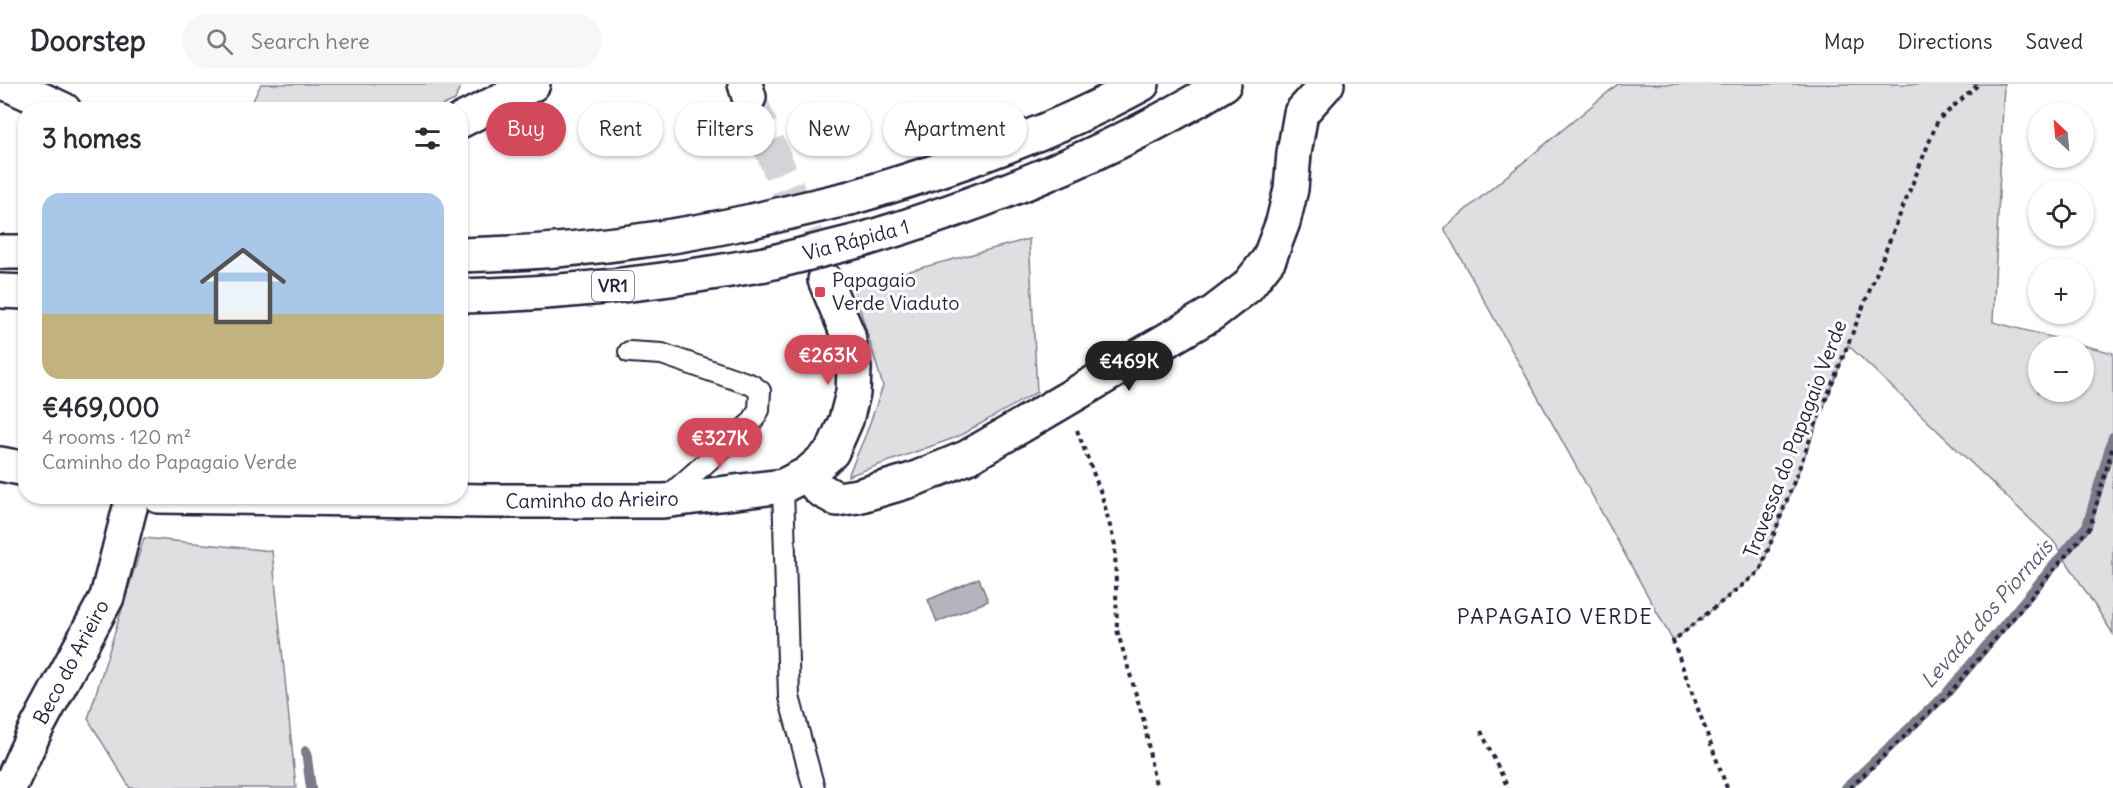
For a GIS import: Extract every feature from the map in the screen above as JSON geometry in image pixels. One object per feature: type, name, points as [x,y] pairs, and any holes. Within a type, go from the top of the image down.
[{"type":"main road","points":[[8,84],[47,102]]},
{"type":"main road","points":[[468,117],[533,84]]},
{"type":"main road","name":"VR1","points":[[468,255],[590,248],[692,234],[850,198],[920,178],[990,153],[1058,125],[1142,84]]},
{"type":"main road","name":"Via Rápida 1","points":[[468,296],[560,292],[688,278],[765,264],[862,240],[940,216],[1080,161],[1224,84]]},
{"type":"main road","points":[[795,480],[837,499],[858,496],[912,480],[968,458],[1213,313],[1247,287],[1269,259],[1283,222],[1291,189],[1301,113],[1327,84]]},
{"type":"main road","points":[[0,252],[18,252]]},
{"type":"main road","points":[[795,480],[832,452],[846,420],[853,393],[854,369],[849,335],[825,280]]},
{"type":"main road","points":[[0,291],[18,291]]},
{"type":"main road","points":[[0,464],[18,467]]},
{"type":"main road","name":"Caminho do Arieiro","points":[[468,501],[663,501],[795,480]]},
{"type":"main road","name":"Beco do Arieiro","points":[[9,788],[35,731],[107,597],[131,504]]},
{"type":"lane","points":[[629,352],[662,354],[752,385],[760,391],[759,410],[752,422],[663,501]]},
{"type":"lane","points":[[795,480],[789,697],[814,788]]},
{"type":"path","name":"Travessa do Papagaio Verde","points":[[1727,788],[1673,641],[1760,571],[1814,429],[1938,120],[1979,84]]},
{"type":"path","points":[[1065,399],[1102,496],[1115,545],[1117,630],[1145,725],[1157,788]]},
{"type":"path","points":[[1850,788],[1948,695],[2090,527],[2113,446]]},
{"type":"path","points":[[1481,731],[1508,788]]},
{"type":"shaded area","points":[[261,84],[461,84],[455,100],[450,102],[252,102]]},
{"type":"shaded area","points":[[1618,84],[2004,84],[1993,322],[2047,336],[2028,336],[2028,402],[2094,402],[2094,348],[2113,353],[2113,634],[2054,542],[1848,345],[1760,571],[1673,641],[1444,228]]},
{"type":"shaded area","points":[[1029,239],[1037,392],[957,437],[848,476],[883,386],[853,286]]},
{"type":"shaded area","points":[[144,538],[272,551],[296,788],[130,788],[88,719]]},
{"type":"shaded area","points":[[979,578],[988,601],[937,622],[928,600]]},
{"type":"waterway","name":"Levada dos Piornais","points":[[1846,788],[1946,694],[2087,526],[2113,437]]},
{"type":"waterway","points":[[306,751],[311,788]]},
{"type":"tunnel","points":[[749,97],[825,278]]},
{"type":"place","name":"Papagaio Verde Viaduto","points":[[820,292]]},
{"type":"district","name":"PAPAGAIO VERDE","points":[[1555,617]]}]
